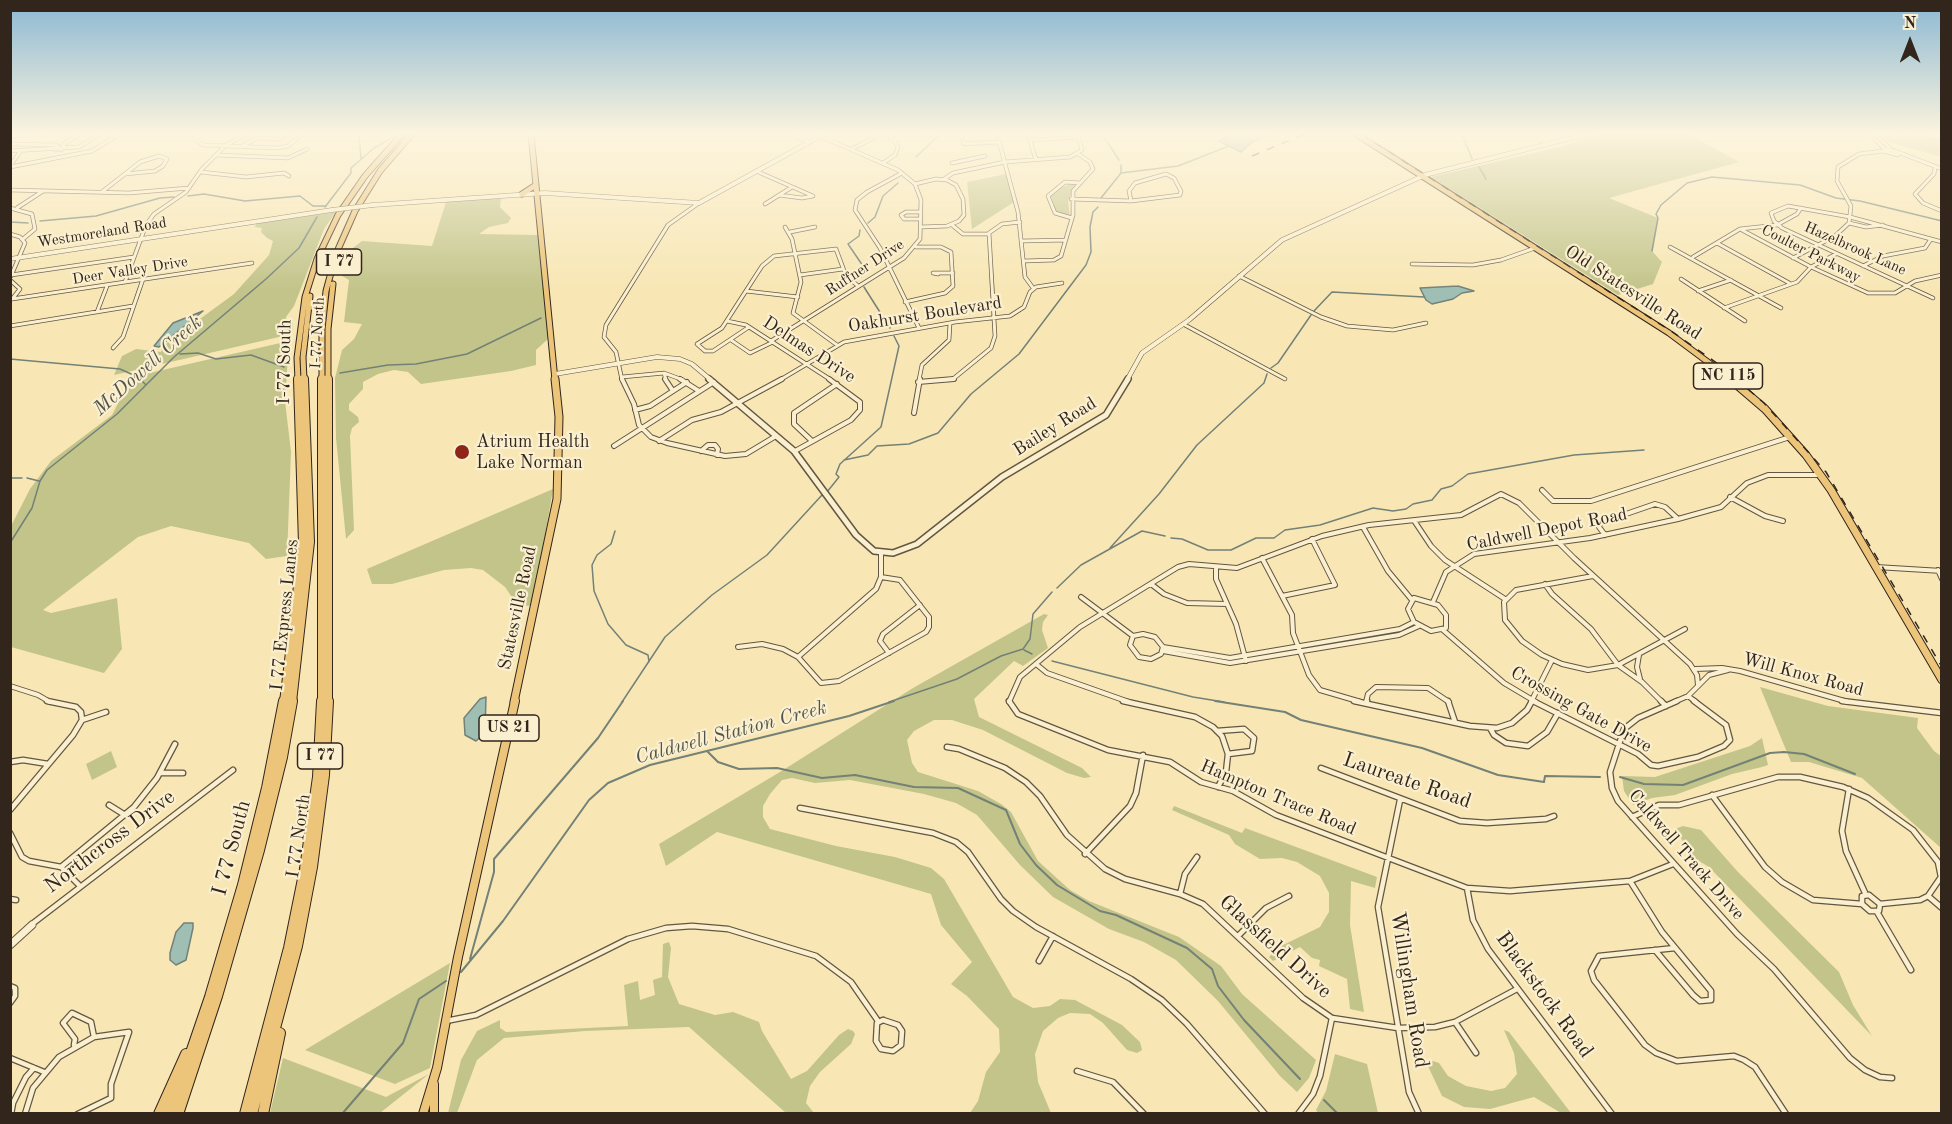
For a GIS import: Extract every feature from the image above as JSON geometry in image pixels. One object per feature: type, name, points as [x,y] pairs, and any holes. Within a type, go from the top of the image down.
[{"type":"highway","name":"I-77 South","points":[[300,585],[303,505],[297,358],[305,297],[317,259],[338,215],[358,186]]},
{"type":"highway","name":"I 77 Express Lanes","points":[[178,1113],[229,957],[275,787],[300,652],[310,542],[310,486],[303,357],[310,296],[326,249],[343,215],[363,186]]},
{"type":"highway","name":"I 77 Express Lanes","points":[[245,1113],[289,948],[305,869],[317,787],[323,677],[323,310],[336,254],[365,195],[372,186]]},
{"type":"highway","name":"I-77 North","points":[[328,412],[328,319],[339,262],[352,227],[375,186]]},
{"type":"highway","points":[[322,391],[328,412]]},
{"type":"highway","name":"I 77 North","points":[[252,1113],[290,975],[315,851],[326,753],[329,676],[328,412]]},
{"type":"highway","points":[[300,585],[310,542]]},
{"type":"highway","name":"I 77 South","points":[[170,1113],[210,997],[249,863],[274,759],[293,653],[300,585]]},
{"type":"highway","points":[[263,1113],[290,975]]},
{"type":"highway","points":[[159,1113],[210,997]]},
{"type":"main road","points":[[522,194],[534,186]]},
{"type":"main road","name":"Statesville Road","points":[[423,1113],[434,1082],[552,531],[560,457],[555,374],[536,186]]},
{"type":"main road","name":"Old Statesville Road","points":[[1438,186],[1708,361],[1747,393],[1791,437],[1821,476],[1941,680]]},
{"type":"main road","name":"Statesville Road","points":[[434,1082],[434,1113]]},
{"type":"street","points":[[102,192],[109,186]]},
{"type":"street","points":[[728,186],[670,223],[604,329],[604,337],[614,349],[641,429],[659,441],[717,455],[746,454],[777,436]]},
{"type":"street","points":[[873,186],[857,200],[856,214],[877,243],[919,328]]},
{"type":"street","name":"Ruffner Drive","points":[[731,340],[750,353],[889,267],[916,247],[921,227],[921,196],[916,186]]},
{"type":"street","points":[[921,227],[952,225],[963,216],[963,199],[957,186]]},
{"type":"street","points":[[1011,186],[1020,222],[1027,281],[1034,288],[1044,284],[1062,283]]},
{"type":"street","points":[[1059,186],[1048,194],[1055,213],[1072,218]]},
{"type":"street","points":[[1024,261],[1058,259],[1072,218],[1071,199],[1077,186]]},
{"type":"street","points":[[1131,186],[1129,193],[1131,201]]},
{"type":"street","points":[[1071,199],[1102,202],[1172,198],[1181,193],[1178,186]]},
{"type":"street","name":"Bailey Road","points":[[881,554],[893,553],[917,544],[1008,473],[1103,417],[1112,408],[1142,352],[1183,324],[1286,237],[1399,186]]},
{"type":"street","points":[[1792,258],[1841,231],[1849,223],[1851,206],[1841,186]]},
{"type":"street","points":[[1923,186],[1916,194],[1923,203],[1941,211]]},
{"type":"street","points":[[765,204],[779,195],[793,187],[813,196],[802,198],[779,195]]},
{"type":"street","points":[[10,190],[144,192],[189,188]]},
{"type":"street","points":[[125,282],[141,239],[154,214],[189,188]]},
{"type":"street","points":[[17,208],[44,190]]},
{"type":"street","name":"Westmoreland Road","points":[[10,259],[373,205],[537,193],[699,203]]},
{"type":"street","name":"Hazelbrook Lane","points":[[1934,298],[1777,225],[1771,216],[1773,210],[1783,207],[1801,208],[1884,224],[1941,243]]},
{"type":"street","points":[[10,208],[31,213],[35,227],[32,233],[23,239]]},
{"type":"street","points":[[1692,257],[1740,229],[1777,225],[1797,214],[1801,208]]},
{"type":"street","points":[[921,212],[906,212],[901,215],[904,219],[921,219]]},
{"type":"street","points":[[952,225],[963,234],[988,234],[998,225],[1020,222]]},
{"type":"street","points":[[1849,223],[1874,227],[1884,224]]},
{"type":"street","points":[[785,227],[790,232],[800,274],[801,287],[793,313],[837,345]]},
{"type":"street","points":[[790,232],[814,227]]},
{"type":"street","name":"Coulter Parkway","points":[[1740,229],[1792,258],[1868,293],[1889,295],[1921,279],[1941,275]]},
{"type":"street","points":[[10,234],[23,239]]},
{"type":"street","points":[[918,382],[953,379],[982,356],[994,343],[988,234]]},
{"type":"street","points":[[11,277],[25,244],[23,239]]},
{"type":"street","points":[[1863,266],[1883,256],[1925,248],[1932,239]]},
{"type":"street","points":[[1022,241],[1066,240]]},
{"type":"street","points":[[1717,243],[1792,284]]},
{"type":"street","points":[[905,302],[947,292],[953,286],[953,256],[948,250],[916,247]]},
{"type":"street","points":[[1670,247],[1692,257],[1781,308]]},
{"type":"street","points":[[1412,264],[1446,267],[1481,264],[1535,248]]},
{"type":"street","points":[[749,327],[711,352],[698,344],[720,330],[768,259],[795,253],[836,249],[848,279],[857,285]]},
{"type":"street","points":[[1724,308],[1792,284],[1810,267],[1836,254]]},
{"type":"street","points":[[11,277],[134,256]]},
{"type":"street","name":"Deer Valley Drive","points":[[11,300],[252,263]]},
{"type":"street","points":[[800,274],[843,269]]},
{"type":"street","points":[[938,274],[953,273]]},
{"type":"street","points":[[1239,276],[1321,317],[1347,326],[1393,330],[1426,323]]},
{"type":"street","points":[[11,277],[20,289],[11,300]]},
{"type":"street","points":[[113,348],[122,339],[143,279]]},
{"type":"street","points":[[1681,279],[1745,321]]},
{"type":"street","points":[[1698,291],[1732,279]]},
{"type":"street","points":[[96,312],[107,285]]},
{"type":"street","name":"Oakhurst Boulevard","points":[[659,441],[688,422],[738,404],[837,345],[860,337],[994,318],[1018,312],[1026,305],[1034,288]]},
{"type":"street","points":[[746,291],[798,297]]},
{"type":"street","points":[[10,326],[133,306]]},
{"type":"street","name":"Delmas Drive","points":[[727,321],[749,327],[859,399],[860,410],[850,420],[795,451]]},
{"type":"street","points":[[914,412],[918,382],[924,361],[949,340],[950,323]]},
{"type":"street","points":[[1183,324],[1285,379]]},
{"type":"street","points":[[555,374],[662,357],[686,361],[795,451],[856,535],[874,551],[881,554],[881,577],[876,589],[798,657]]},
{"type":"street","points":[[622,377],[664,373],[675,375],[699,391]]},
{"type":"street","points":[[664,373],[666,382],[673,391]]},
{"type":"street","points":[[635,410],[650,405],[687,382]]},
{"type":"street","points":[[614,446],[714,382]]},
{"type":"street","points":[[812,441],[794,424],[793,416],[799,408],[837,384]]},
{"type":"street","points":[[1542,490],[1553,501],[1591,501],[1791,437]]},
{"type":"street","points":[[700,451],[712,445],[718,449],[717,455]]},
{"type":"street","name":"Caldwell Depot Road","points":[[1433,602],[1443,576],[1452,566],[1474,554],[1605,535],[1678,519],[1721,507],[1747,483],[1768,475],[1821,476]]},
{"type":"street","name":"Hampton Trace Road","points":[[1559,541],[1519,503],[1504,494],[1499,494],[1461,515],[1363,527],[1312,539],[1237,568],[1183,565],[1080,627],[1020,677],[1010,695],[1009,702],[1018,714],[1108,750],[1170,762],[1202,782],[1233,791],[1262,809],[1467,888],[1510,891],[1630,881],[1674,864]]},
{"type":"street","points":[[1730,497],[1765,516],[1783,521]]},
{"type":"street","points":[[1605,535],[1599,527],[1600,523],[1655,504],[1665,507],[1678,519]]},
{"type":"street","points":[[1415,522],[1431,546],[1452,566],[1505,599]]},
{"type":"street","points":[[1363,527],[1388,571],[1412,600]]},
{"type":"street","points":[[1282,596],[1335,585],[1312,539]]},
{"type":"street","points":[[1559,541],[1593,576],[1695,669],[1698,685]]},
{"type":"street","points":[[1262,558],[1292,615],[1293,633],[1310,675],[1320,690],[1333,696],[1490,728],[1512,723],[1527,710],[1552,660]]},
{"type":"street","points":[[1216,567],[1216,579],[1246,661]]},
{"type":"street","points":[[1876,567],[1940,571],[1941,579]]},
{"type":"street","points":[[1593,576],[1516,590],[1505,599],[1503,613],[1515,634],[1552,660],[1588,670],[1618,665],[1685,629]]},
{"type":"street","points":[[738,647],[773,646],[798,657],[816,680],[828,684],[840,681],[926,632],[929,627],[929,617],[900,580],[881,577]]},
{"type":"street","points":[[1151,584],[1164,594],[1187,603],[1227,604]]},
{"type":"street","points":[[1545,584],[1552,594],[1591,629],[1618,665],[1642,682],[1666,706]]},
{"type":"street","points":[[1081,597],[1133,636],[1150,634],[1161,641],[1163,649]]},
{"type":"street","points":[[1418,598],[1433,602],[1448,618],[1448,625],[1443,630],[1431,631],[1419,626],[1414,622],[1408,609],[1412,600],[1418,598]]},
{"type":"street","points":[[889,653],[880,641],[883,634],[920,605]]},
{"type":"street","points":[[1163,649],[1221,662],[1246,661],[1400,629],[1414,622]]},
{"type":"street","points":[[1133,636],[1130,645],[1139,657],[1151,659],[1163,649],[1223,657],[1399,635],[1419,626]]},
{"type":"street","name":"Crossing Gate Drive","points":[[1443,630],[1495,676],[1532,700],[1618,743],[1651,765],[1658,766],[1698,757],[1725,746],[1730,740],[1726,725],[1688,696]]},
{"type":"street","points":[[1639,655],[1637,667],[1642,682]]},
{"type":"street","points":[[1036,664],[1047,673],[1120,700],[1194,717],[1218,731],[1244,729],[1254,738],[1255,745],[1252,751],[1228,753]]},
{"type":"street","name":"Will Knox Road","points":[[1695,669],[1728,670],[1854,704],[1941,712]]},
{"type":"street","name":"Will Knox Road","points":[[1698,685],[1709,675],[1728,670]]},
{"type":"street","name":"Caldwell Track Drive","points":[[1698,685],[1688,696],[1638,718],[1624,729],[1610,772],[1612,788],[1618,801],[1737,934],[1774,969],[1850,1058],[1865,1070],[1880,1077],[1892,1078]]},
{"type":"street","points":[[10,686],[33,692],[51,703],[76,707],[81,712],[82,720],[77,730],[10,810]]},
{"type":"street","points":[[1366,703],[1368,694],[1376,687],[1428,688],[1448,700],[1455,722]]},
{"type":"street","points":[[82,720],[106,712]]},
{"type":"street","points":[[1490,728],[1497,738],[1506,743],[1528,746],[1547,732],[1558,713]]},
{"type":"street","points":[[1218,731],[1228,753],[1226,772],[1218,787]]},
{"type":"street","points":[[61,867],[79,849],[125,815],[160,773],[175,744]]},
{"type":"street","name":"Glassfield Drive","points":[[947,747],[953,746],[1005,768],[1026,782],[1040,796],[1067,835],[1085,854],[1105,869],[1125,879],[1180,894],[1203,904],[1303,998],[1332,1018],[1398,1028],[1425,1029],[1455,1022],[1517,988]]},
{"type":"street","points":[[1085,854],[1130,806],[1136,793],[1143,755]]},
{"type":"street","points":[[10,762],[23,760],[49,764]]},
{"type":"street","name":"Laureate Road","points":[[1321,768],[1447,817],[1468,821],[1525,820],[1554,816]]},
{"type":"street","name":"Northcross Drive","points":[[10,945],[79,885],[233,770]]},
{"type":"street","points":[[160,773],[183,773]]},
{"type":"street","points":[[1632,817],[1659,805],[1679,805],[1778,777],[1800,777],[1825,781],[1849,789],[1868,798],[1913,830],[1940,862],[1941,877],[1928,896],[1920,900],[1880,904],[1866,895],[1845,851],[1842,831],[1849,789]]},
{"type":"street","points":[[1712,795],[1765,867],[1782,882],[1813,900],[1843,904],[1862,903]]},
{"type":"street","name":"Willingham Road","points":[[1400,800],[1378,907],[1410,1098],[1419,1113]]},
{"type":"street","points":[[109,805],[125,815]]},
{"type":"street","points":[[800,808],[933,833],[956,842],[968,852],[1013,911],[1131,979],[1161,1000],[1187,1024],[1264,1113]]},
{"type":"street","points":[[10,833],[22,857],[28,861],[61,867],[79,885]]},
{"type":"street","points":[[1180,894],[1185,874],[1197,857]]},
{"type":"street","points":[[1630,881],[1675,948],[1712,991],[1711,1000],[1700,1000],[1693,995],[1655,950]]},
{"type":"street","name":"Blackstock Road","points":[[1467,888],[1470,912],[1480,937],[1612,1113]]},
{"type":"street","points":[[1866,895],[1862,896],[1862,903],[1867,909],[1877,912],[1911,970]]},
{"type":"street","points":[[1238,936],[1266,908],[1289,896]]},
{"type":"street","points":[[1928,896],[1939,902],[1941,908]]},
{"type":"street","points":[[1877,912],[1880,904]]},
{"type":"street","points":[[446,1021],[476,1016],[628,939],[666,928],[692,926],[728,929],[816,956],[833,966],[851,982],[878,1021],[876,1034],[878,1045],[886,1052],[896,1050],[902,1042],[900,1027],[883,1020],[878,1021]]},
{"type":"street","points":[[1039,961],[1053,936]]},
{"type":"street","points":[[1675,948],[1599,956],[1591,970],[1594,980],[1645,1045],[1656,1053],[1677,1061],[1734,1056],[1744,1060],[1755,1067],[1786,1113]]},
{"type":"street","points":[[10,986],[15,988],[15,996],[10,1003]]},
{"type":"street","points":[[74,1046],[75,1039],[64,1028],[63,1023],[72,1013],[92,1022],[94,1036]]},
{"type":"street","points":[[1298,1113],[1313,1094],[1320,1076],[1332,1018]]},
{"type":"street","points":[[1455,1022],[1476,1053]]},
{"type":"street","points":[[25,1113],[30,1095],[44,1072],[74,1046],[94,1036],[129,1032],[111,1084],[111,1098],[78,1113]]},
{"type":"street","points":[[10,1058],[44,1072]]},
{"type":"street","points":[[11,1113],[12,1103],[26,1077],[34,1068]]},
{"type":"street","points":[[1077,1071],[1113,1082],[1144,1113]]},
{"type":"street","points":[[1293,1113],[1303,1108]]},
{"type":"green space","points":[[967,186],[1010,186],[1014,202],[972,229]]},
{"type":"green space","points":[[1064,186],[1075,186],[1068,200],[1070,217],[1056,211],[1051,196],[1052,192]]},
{"type":"green space","points":[[1446,186],[1651,186],[1609,198],[1658,218],[1652,251],[1662,262],[1653,284],[1618,295]]},
{"type":"green space","points":[[501,198],[500,207],[511,218],[508,223],[489,227],[479,234],[538,235],[548,339],[536,350],[536,365],[511,371],[421,384],[408,372],[394,370],[378,374],[363,382],[363,389],[349,404],[349,410],[358,417],[359,422],[352,428],[350,436],[354,530],[346,539],[336,438],[335,378],[342,350],[354,339],[362,324],[344,322],[349,280],[342,276],[349,251],[362,241],[432,246],[446,202]]},
{"type":"green space","points":[[336,212],[324,229],[294,306],[286,317],[287,321],[293,323],[292,334],[114,375],[122,356],[136,349],[161,352],[163,346],[234,294],[269,255],[273,241],[261,232],[262,228],[255,227],[256,224]]},
{"type":"green space","points":[[289,341],[285,401],[291,452],[287,556],[266,559],[249,543],[171,526],[138,537],[43,610],[51,613],[117,598],[122,649],[104,673],[11,647],[10,528],[30,489],[51,461],[112,415],[126,388],[145,374]]},
{"type":"green space","points":[[553,489],[533,606],[517,605],[505,587],[483,570],[471,568],[444,570],[392,584],[372,584],[367,569]]},
{"type":"green space","points":[[1044,614],[1048,615],[1043,622],[1042,630],[1048,648],[1023,666],[1014,661],[974,699],[979,717],[1082,768],[1091,777],[1084,778],[1067,773],[983,730],[952,720],[934,720],[914,731],[907,740],[912,763],[918,772],[978,791],[1011,812],[1038,861],[1070,890],[1089,901],[1179,937],[1221,966],[1242,994],[1316,1060],[1309,1078],[1297,1092],[1280,1076],[1218,1001],[1176,960],[1144,942],[1109,929],[1053,897],[1020,865],[977,815],[956,803],[924,794],[850,780],[815,783],[792,778],[782,780],[770,794],[763,806],[763,817],[770,829],[836,846],[895,857],[931,868],[944,879],[1013,997],[1033,1008],[1050,1006],[1060,999],[1075,1000],[1122,1025],[1140,1042],[1142,1050],[1137,1053],[1127,1050],[1103,1023],[1090,1014],[1070,1013],[1058,1018],[1043,1031],[1035,1054],[1038,1082],[1051,1113],[970,1113],[978,1101],[986,1072],[1000,1052],[999,1029],[967,996],[951,984],[972,962],[941,925],[931,894],[717,832],[666,866],[659,844],[780,772],[913,688]]},
{"type":"green space","points":[[1760,687],[1828,706],[1918,718],[1917,728],[1934,751],[1941,756],[1941,848],[1862,778],[1809,762],[1791,762]]},
{"type":"green space","points":[[1762,738],[1768,765],[1732,774],[1675,795],[1652,798],[1633,805],[1624,791],[1622,776],[1655,777],[1750,746]]},
{"type":"green space","points":[[111,751],[117,767],[92,780],[86,764]]},
{"type":"green space","points":[[1174,806],[1242,833],[1245,828],[1377,877],[1375,888],[1351,881],[1350,925],[1364,1012],[1350,1009],[1347,979],[1319,966],[1320,960],[1312,958],[1300,947],[1273,961],[1269,957],[1279,947],[1320,927],[1329,912],[1329,893],[1320,876],[1297,862],[1282,858],[1260,859],[1235,844],[1229,835],[1172,810]]},
{"type":"green space","points":[[1683,826],[1701,830],[1737,871],[1839,972],[1853,1005],[1872,1036],[1709,867],[1694,858],[1675,829]]},
{"type":"green space","points":[[669,942],[671,948],[668,977],[679,1004],[715,1015],[733,1012],[759,1022],[791,1079],[807,1071],[839,1035],[848,1029],[853,1031],[855,1034],[851,1044],[820,1072],[810,1086],[806,1103],[814,1113],[786,1113],[689,1027],[585,1031],[504,1038],[477,1060],[457,1113],[448,1113],[461,1060],[477,1031],[500,1020],[500,1028],[506,1032],[628,1026],[624,985],[638,981],[640,1000],[655,995],[653,980],[662,977],[663,944]]},
{"type":"green space","points":[[450,963],[430,1068],[395,1084],[305,1050]]},
{"type":"green space","points":[[1504,1030],[1509,1032],[1571,1113],[1561,1113],[1534,1097],[1490,1109],[1464,1107],[1442,1096],[1427,1064],[1433,1061],[1439,1063],[1448,1076],[1466,1086],[1491,1091],[1505,1088],[1517,1074],[1514,1053]]},
{"type":"green space","points":[[1335,1054],[1367,1064],[1378,1113],[1318,1113],[1316,1110],[1326,1091]]},
{"type":"green space","points":[[283,1058],[386,1097],[429,1074],[380,1113],[270,1113]]},
{"type":"water","points":[[1458,286],[1474,291],[1432,304],[1426,300],[1420,288]]},
{"type":"water","points":[[203,311],[159,347],[154,346],[173,323]]},
{"type":"water","points":[[486,697],[485,733],[476,741],[465,735],[464,718],[480,699]]},
{"type":"water","points":[[184,923],[193,923],[193,928],[186,960],[176,965],[170,960],[170,953],[176,932]]},
{"type":"waterway","name":"McDowell Creek","points":[[326,206],[341,186]]},
{"type":"waterway","points":[[868,223],[875,217],[883,196],[894,186]]},
{"type":"waterway","points":[[1101,198],[1110,186]]},
{"type":"waterway","points":[[1652,251],[1658,218],[1656,214],[1661,205],[1683,186]]},
{"type":"waterway","points":[[1804,186],[1836,198],[1860,201],[1942,221]]},
{"type":"waterway","points":[[188,196],[204,194],[245,201],[300,196],[313,206],[326,206]]},
{"type":"waterway","points":[[40,221],[96,216],[160,198],[174,197]]},
{"type":"waterway","points":[[845,460],[868,455],[877,446],[909,444],[938,433],[971,394],[1019,354],[1086,265],[1091,252],[1090,227],[1093,212],[1098,207]]},
{"type":"waterway","name":"McDowell Creek","points":[[146,385],[174,357],[299,248],[317,217]]},
{"type":"waterway","points":[[10,222],[28,223]]},
{"type":"waterway","points":[[860,230],[859,236],[848,244],[863,266],[861,277]]},
{"type":"waterway","points":[[864,287],[890,328]]},
{"type":"waterway","points":[[1314,311],[1332,292],[1424,297]]},
{"type":"waterway","points":[[1271,368],[1278,363],[1311,315]]},
{"type":"waterway","points":[[340,373],[388,365],[416,364],[467,354],[541,318]]},
{"type":"waterway","points":[[845,460],[881,427],[899,346],[894,336]]},
{"type":"waterway","points":[[180,354],[198,353],[216,359],[251,355],[284,367]]},
{"type":"waterway","points":[[10,359],[120,369],[138,377]]},
{"type":"waterway","points":[[1110,548],[1159,494],[1197,445],[1264,383],[1267,374]]},
{"type":"waterway","points":[[139,378],[146,385]]},
{"type":"waterway","name":"McDowell Creek","points":[[10,543],[32,508],[40,481],[47,470],[117,414],[146,385]]},
{"type":"waterway","name":"Caldwell Station Creek","points":[[1171,538],[1182,539],[1208,550],[1231,550],[1256,538],[1274,538],[1285,530],[1320,525],[1373,508],[1393,511],[1406,509],[1413,504],[1432,500],[1441,489],[1452,486],[1468,474],[1574,455],[1644,450]]},
{"type":"waterway","points":[[827,492],[839,477],[836,474],[845,460]]},
{"type":"waterway","points":[[10,478],[22,478]]},
{"type":"waterway","points":[[27,478],[39,481]]},
{"type":"waterway","points":[[649,661],[665,637],[712,595],[767,555],[822,495]]},
{"type":"waterway","points":[[615,531],[611,544],[597,555],[592,565],[594,591],[608,624],[626,645],[648,655],[649,661]]},
{"type":"waterway","name":"Caldwell Station Creek","points":[[1057,588],[1081,565],[1142,531],[1165,536]]},
{"type":"waterway","name":"Caldwell Station Creek","points":[[889,702],[957,679],[1001,656],[1023,649],[1030,639],[1033,614],[1052,592]]},
{"type":"waterway","points":[[1024,650],[1032,654]]},
{"type":"waterway","points":[[622,702],[649,661]]},
{"type":"waterway","points":[[1052,661],[1193,697],[1224,702]]},
{"type":"waterway","points":[[470,959],[494,872],[494,859],[598,738],[623,701]]},
{"type":"waterway","name":"Caldwell Station Creek","points":[[461,972],[503,921],[589,800],[608,783],[650,765],[849,716],[894,701]]},
{"type":"waterway","points":[[1215,701],[1285,712],[1301,720],[1422,748],[1498,775],[1544,782],[1545,776],[1600,777]]},
{"type":"waterway","points":[[707,751],[718,762],[739,769],[777,768],[822,778],[855,775],[914,787],[958,788],[1006,810],[1020,844],[1036,865],[1057,885],[1100,911],[1116,915],[1187,948],[1212,969],[1218,986],[1244,1020],[1300,1079]]},
{"type":"waterway","points":[[1620,777],[1644,784],[1683,785],[1770,753],[1784,752],[1804,754],[1855,774]]},
{"type":"waterway","name":"Caldwell Station Creek","points":[[342,1114],[403,1043],[419,999],[446,981]]},
{"type":"waterway","points":[[1324,1100],[1338,1114]]},
{"type":"railway","points":[[1444,186],[1671,331],[1721,366],[1764,403],[1826,472],[1942,667]]},
{"type":"place","name":"Atrium Health Lake Norman","points":[[462,452]]}]
